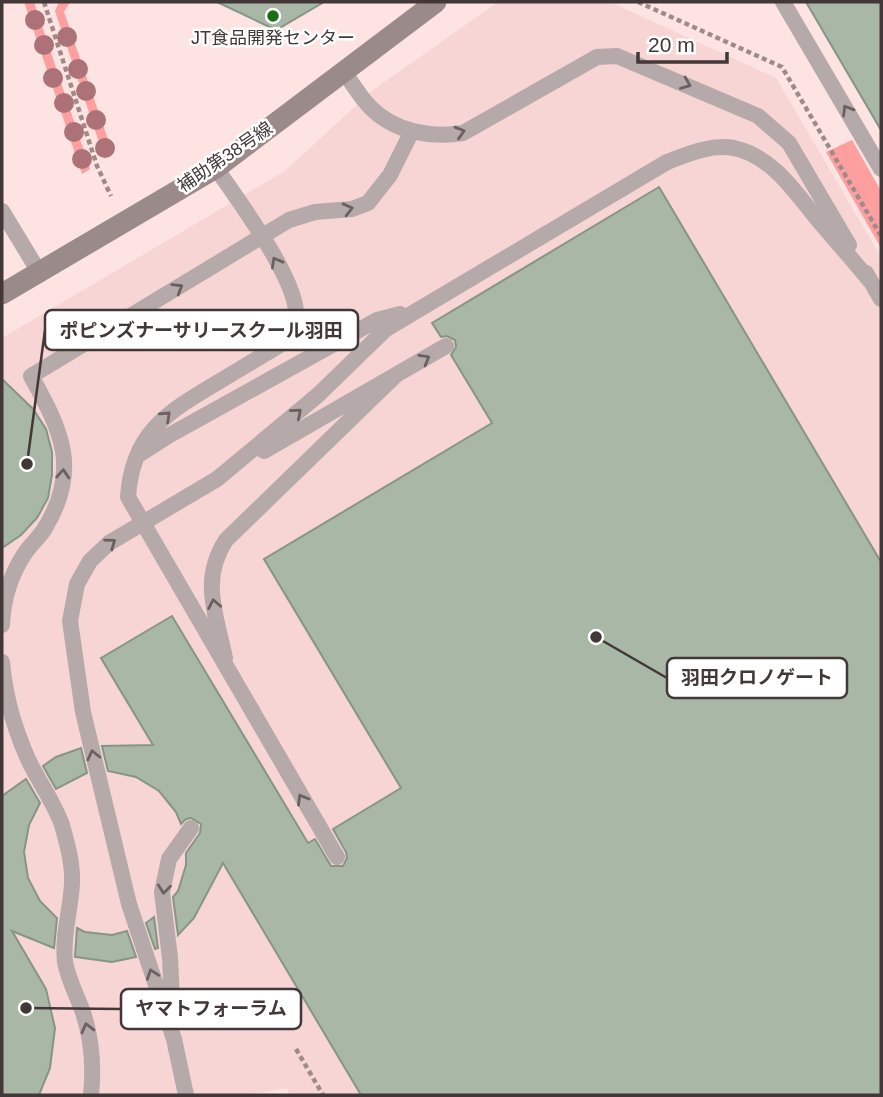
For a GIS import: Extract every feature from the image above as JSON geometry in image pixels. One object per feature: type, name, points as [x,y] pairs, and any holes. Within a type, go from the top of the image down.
[{"type":"street","name":"補助第38号線","points":[[2,294],[216,167],[436,2]]},
{"type":"lane","points":[[783,2],[881,169]]},
{"type":"lane","points":[[344,72],[371,108],[397,126],[442,136],[463,133],[597,57],[617,56],[758,116],[789,143],[881,299]]},
{"type":"lane","points":[[2,625],[7,574],[45,528],[62,492],[64,457],[61,436],[32,376],[289,220],[315,212],[352,209],[368,202],[390,175],[412,131]]},
{"type":"lane","points":[[217,479],[318,395],[386,329],[667,162],[702,149],[732,148],[753,155],[774,169],[870,281]]},
{"type":"lane","points":[[216,167],[262,237],[294,295],[297,316],[294,330],[280,345],[174,408],[152,429],[129,473],[128,497],[337,858]]},
{"type":"lane","points":[[2,211],[39,272]]},
{"type":"lane","points":[[138,455],[377,320],[419,310]]},
{"type":"lane","points":[[186,1095],[174,1039],[129,904],[83,712],[70,621],[77,584],[90,561],[109,543],[446,346]]},
{"type":"lane","points":[[228,671],[212,594],[211,574],[216,555],[226,540],[395,376]]},
{"type":"lane","points":[[2,662],[8,707],[27,757],[61,823],[68,851],[72,880],[64,937],[65,962],[71,985],[87,1023],[94,1069],[91,1095]]},
{"type":"lane","points":[[174,1039],[170,958],[162,892],[169,859],[191,828]]},
{"type":"path","points":[[44,2],[97,166],[111,196]]},
{"type":"path","points":[[296,1049],[323,1095]]},
{"type":"shaded area","points":[[24,2],[34,2],[90,169],[82,174]]},
{"type":"shaded area","points":[[59,2],[70,2],[64,12],[112,151],[104,157],[55,11]]},
{"type":"shaded area","points":[[498,2],[610,2],[776,78],[881,257],[881,1095],[289,1095],[287,1088],[246,1095],[2,1095],[2,338],[285,171],[373,90]]},
{"type":"shaded area","points":[[852,140],[881,191],[881,248],[826,152]]},
{"type":"building","name":"JT食品開発センター","points":[[217,2],[324,2],[276,30]]},
{"type":"building","points":[[806,2],[881,2],[881,130]]},
{"type":"building","points":[[659,187],[881,562],[881,1095],[361,1095],[223,863],[194,918],[178,935],[173,897],[178,891],[186,865],[186,853],[200,833],[201,824],[191,818],[181,824],[176,812],[159,791],[136,777],[108,771],[102,746],[153,745],[101,658],[172,616],[308,843],[315,839],[331,866],[343,866],[347,858],[346,852],[333,829],[401,788],[264,559],[492,423],[451,355],[456,347],[455,340],[447,336],[441,337],[432,323]]},
{"type":"building","points":[[2,379],[33,409],[46,429],[52,452],[52,475],[48,498],[37,518],[21,535],[2,548]]},
{"type":"building","points":[[81,748],[87,773],[56,789],[43,766],[56,757]]},
{"type":"building","points":[[26,779],[40,803],[29,825],[24,852],[28,878],[40,901],[57,918],[54,948],[12,931],[46,989],[55,1028],[50,1068],[39,1095],[2,1095],[2,796]]},
{"type":"building","points":[[154,917],[158,948],[155,949],[146,923]]},
{"type":"building","points":[[77,928],[85,932],[112,935],[127,931],[136,957],[112,962],[75,957]]},
{"type":"place","name":"JT食品開発センター","points":[[273,16]]},
{"type":"place","name":"ポピンズナーサリースクール羽田","points":[[27,464]]},
{"type":"place","name":"羽田クロノゲート","points":[[596,637]]},
{"type":"place","name":"ヤマトフォーラム","points":[[26,1008]]}]
